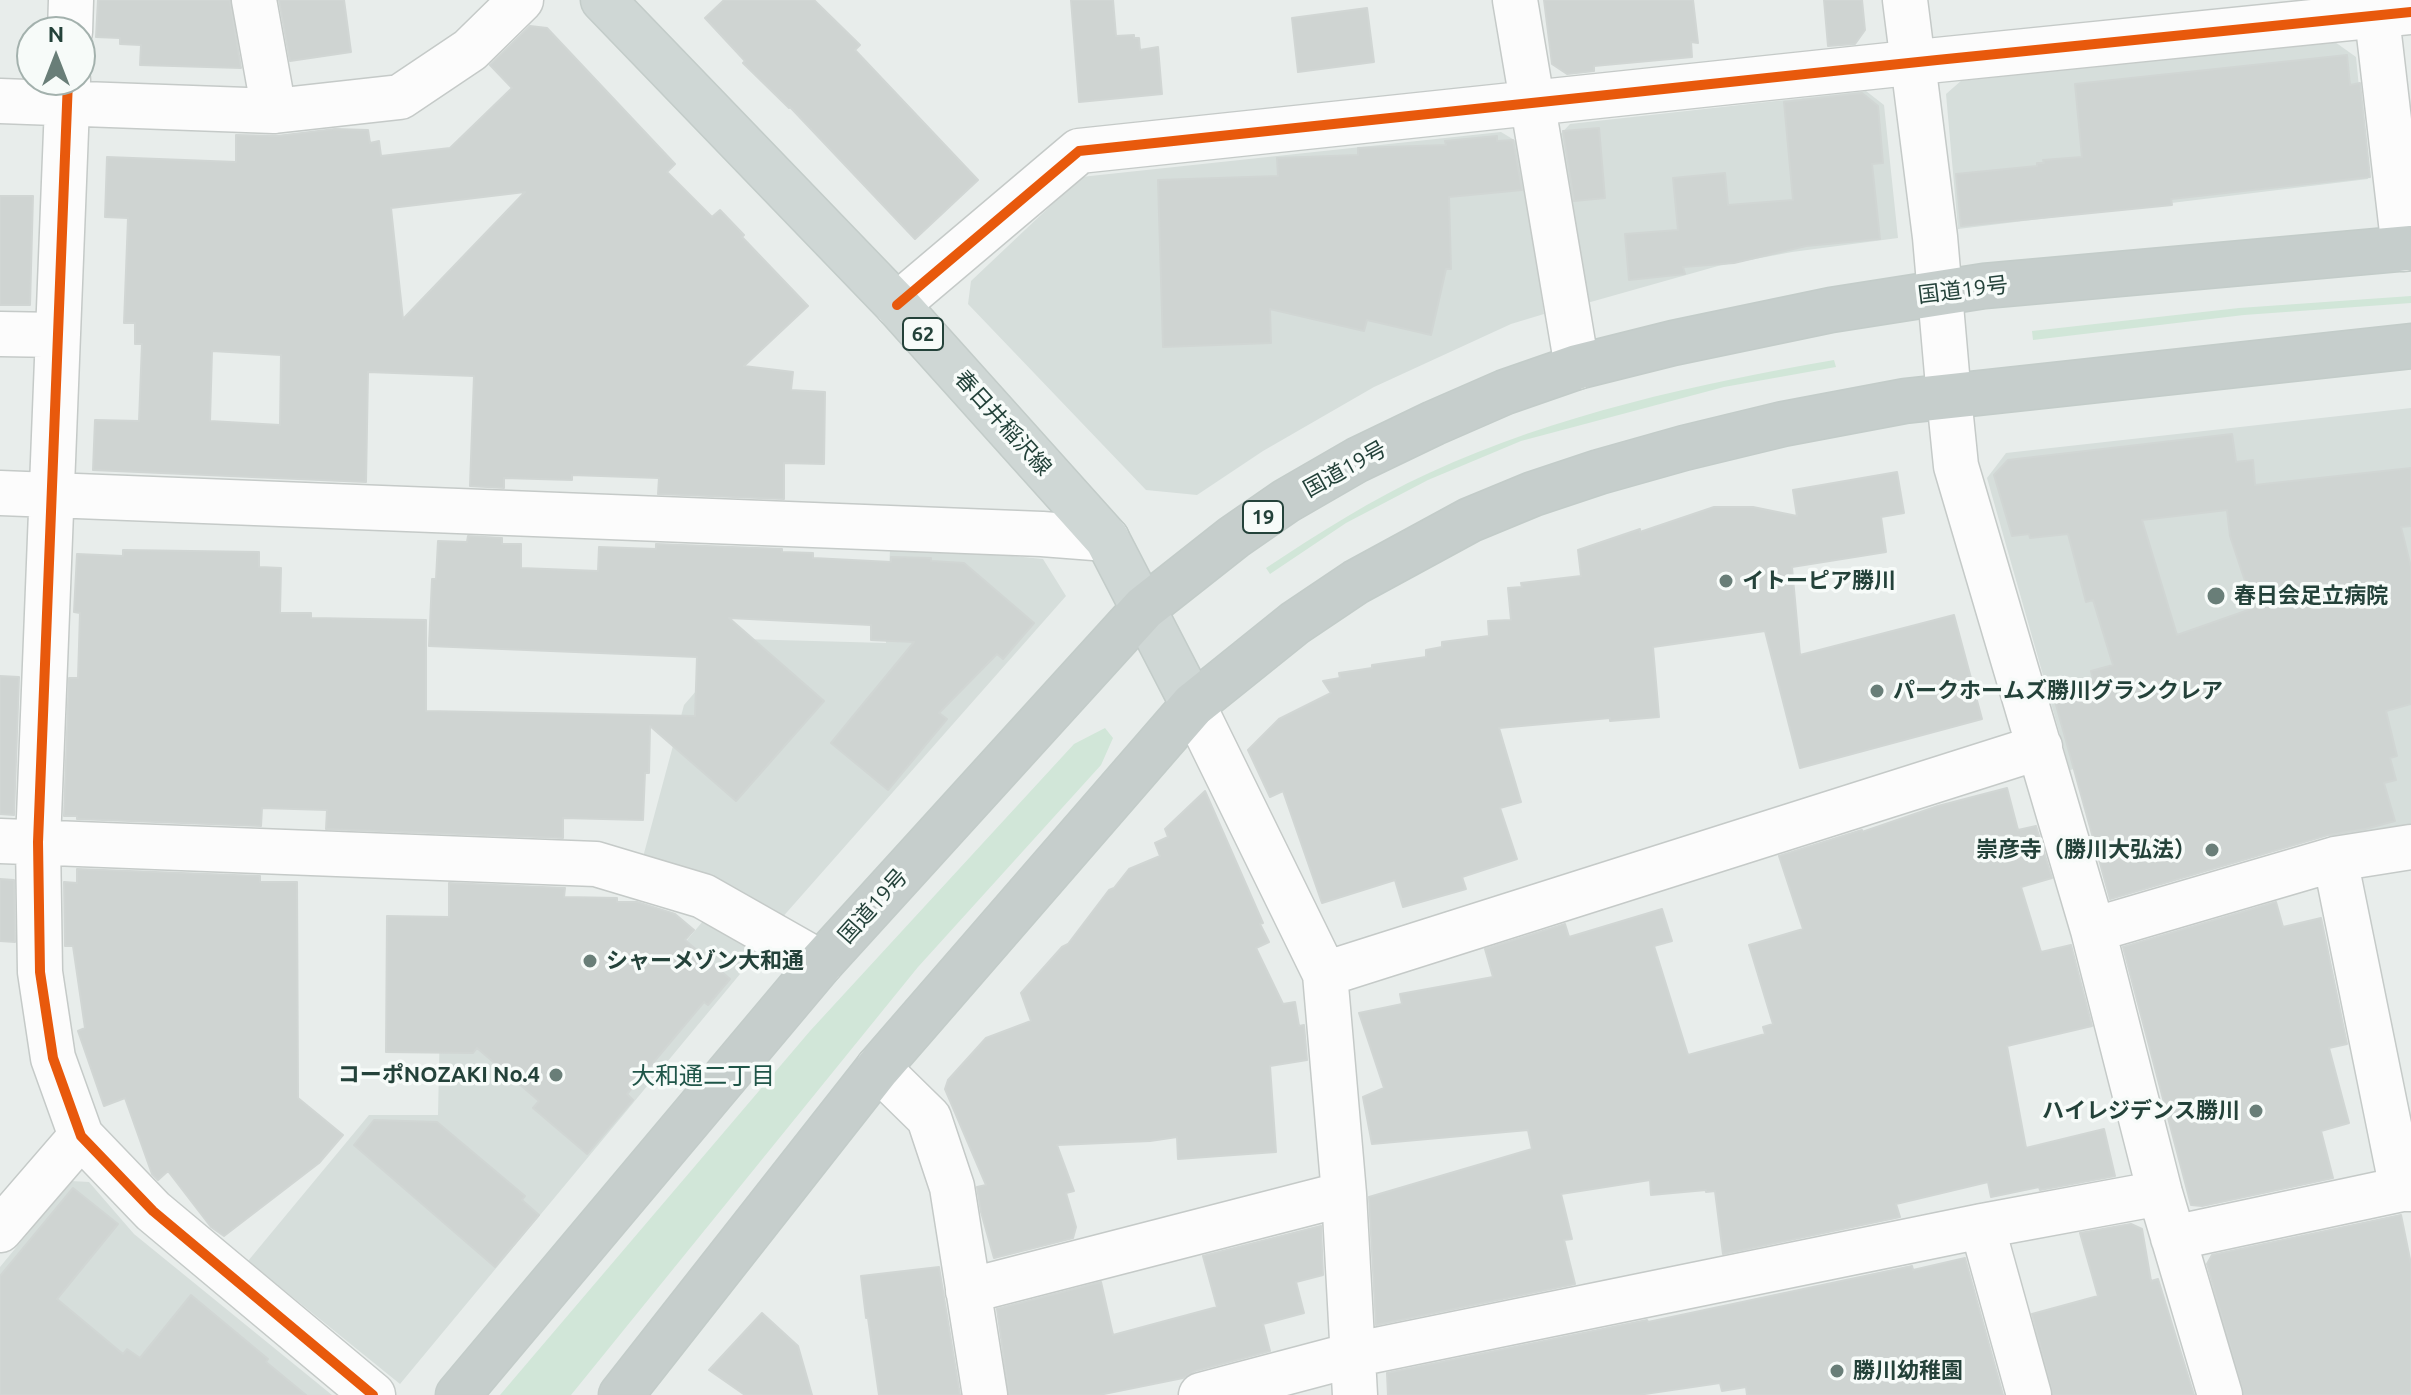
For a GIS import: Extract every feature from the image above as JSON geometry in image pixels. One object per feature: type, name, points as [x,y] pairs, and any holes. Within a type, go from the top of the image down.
[{"type":"highway","name":"国道19号","points":[[458,1395],[821,963],[1144,608],[1234,537],[1286,501],[1357,460],[1505,392],[1577,367],[1769,322],[1896,298],[1984,286],[2408,248]]},
{"type":"highway","points":[[621,1395],[878,1068],[1193,705],[1295,623],[1356,582],[1470,520],[1533,494],[1684,448],[1783,424],[1905,401],[2411,346]]},
{"type":"main road","name":"春日井稲沢線","points":[[603,0],[897,305],[1107,539],[1193,705]]},
{"type":"street","points":[[254,0],[274,111]]},
{"type":"street","points":[[96,95],[274,111],[400,97],[470,50],[521,0]]},
{"type":"street","points":[[1515,0],[1577,367]]},
{"type":"street","points":[[1905,0],[1935,237],[1956,466],[2093,930],[2160,1193],[2220,1395]]},
{"type":"street","points":[[897,305],[1079,151],[2387,9],[2408,248]]},
{"type":"street","points":[[0,101],[38,96]]},
{"type":"street","points":[[68,96],[51,495],[19,842],[53,1058],[81,1136],[153,1211],[373,1395]]},
{"type":"street","points":[[0,334],[58,335]]},
{"type":"street","points":[[0,493],[1026,533],[1107,539]]},
{"type":"street","points":[[1193,705],[1325,974],[1344,1194],[1353,1375]]},
{"type":"street","points":[[1325,974],[2040,747]]},
{"type":"street","points":[[19,842],[596,864],[703,896],[821,963]]},
{"type":"street","points":[[2093,930],[2335,859],[2411,847]]},
{"type":"street","points":[[2173,1238],[2406,1189],[2335,859]]},
{"type":"street","points":[[878,1068],[929,1118],[952,1187],[985,1395]]},
{"type":"street","points":[[0,1230],[81,1136]]},
{"type":"street","points":[[1201,1395],[1353,1375],[1982,1226],[2160,1193]]},
{"type":"street","points":[[968,1291],[1344,1194]]},
{"type":"street","points":[[1982,1226],[2029,1395]]},
{"type":"shaded area","points":[[2335,42],[2356,57],[2368,179],[1958,229],[1946,94],[1962,80]]},
{"type":"shaded area","points":[[1866,91],[1884,105],[1898,238],[1792,252],[1718,266],[1580,305],[1557,138],[1570,124]]},
{"type":"shaded area","points":[[1501,132],[1521,144],[1544,314],[1511,324],[1374,387],[1263,451],[1197,495],[1146,490],[968,304],[971,281],[1081,177]]},
{"type":"shaded area","name":"春日会足立病院","points":[[2411,408],[2411,832],[2332,845],[2293,714],[2070,770],[1987,478],[2006,453]]},
{"type":"shaded area","points":[[890,550],[973,552],[1043,559],[1066,596],[780,920],[643,857],[684,705],[741,639],[886,643]]},
{"type":"shaded area","points":[[703,921],[748,946],[750,962],[400,1384],[248,1261],[369,1115],[438,1115],[440,1021],[616,1025]]},
{"type":"shaded area","points":[[71,1181],[89,1182],[134,1234],[332,1395],[0,1395],[0,1267]]},
{"type":"green space","points":[[2411,296],[2411,303],[2244,315],[2033,340],[2032,331],[2239,308]]},
{"type":"green space","points":[[1834,360],[1836,367],[1724,387],[1521,441],[1428,480],[1346,523],[1270,574],[1266,568],[1346,517],[1408,483],[1527,434],[1628,403],[1731,379]]},
{"type":"green space","points":[[1105,728],[1113,738],[1101,765],[918,967],[571,1395],[500,1395],[810,1031],[1074,744]]},
{"type":"building","points":[[98,0],[230,0],[241,68],[140,65],[141,45],[120,44],[120,38],[96,37]]},
{"type":"building","points":[[279,0],[344,0],[351,52],[290,61]]},
{"type":"building","points":[[724,0],[814,0],[860,45],[855,50],[978,180],[915,239],[790,107],[743,63],[745,61],[705,18]]},
{"type":"building","points":[[1071,0],[1113,0],[1116,36],[1134,35],[1134,38],[1139,38],[1140,50],[1158,47],[1162,94],[1079,102]]},
{"type":"building","points":[[1544,0],[1693,0],[1698,43],[1691,42],[1692,57],[1594,66],[1594,71],[1567,74],[1552,64]]},
{"type":"building","points":[[1824,0],[1862,0],[1865,30],[1855,44],[1828,46]]},
{"type":"building","points":[[1367,8],[1374,62],[1298,72],[1292,18]]},
{"type":"building","points":[[530,26],[547,28],[675,164],[667,172],[712,217],[720,210],[808,306],[744,366],[793,372],[791,390],[825,392],[824,464],[784,463],[784,499],[658,494],[659,478],[572,475],[572,480],[504,478],[504,488],[470,486],[474,376],[368,372],[366,482],[93,470],[95,420],[139,421],[142,344],[135,344],[135,323],[124,323],[128,218],[105,217],[107,157],[236,162],[236,135],[277,136],[335,129],[368,130],[370,143],[379,141],[381,156],[450,148],[512,88],[490,65]],"holes":[[[525,192],[403,319],[391,208]],[[212,351],[281,355],[280,425],[210,421]]]},
{"type":"building","points":[[2347,55],[2350,85],[2360,83],[2370,177],[2171,199],[2172,205],[1961,226],[1956,174],[2037,166],[2037,163],[2044,163],[2043,160],[2082,157],[2075,84]]},
{"type":"building","points":[[1862,93],[1878,106],[1883,163],[1872,164],[1880,239],[1806,246],[1734,263],[1683,267],[1685,274],[1629,280],[1625,234],[1678,230],[1673,178],[1725,173],[1728,205],[1793,200],[1784,102]]},
{"type":"building","points":[[1599,128],[1605,198],[1574,201],[1563,131]]},
{"type":"building","points":[[1497,136],[1497,141],[1513,140],[1522,190],[1449,197],[1451,269],[1446,269],[1431,335],[1367,320],[1364,331],[1270,309],[1271,343],[1163,347],[1158,180],[1278,176],[1277,158],[1358,155],[1358,148],[1446,145],[1445,141]]},
{"type":"building","points":[[0,196],[33,196],[30,305],[0,305]]},
{"type":"building","name":"春日会足立病院","points":[[2232,434],[2236,462],[2253,460],[2255,485],[2411,468],[2411,526],[2401,527],[2411,567],[2411,704],[2386,711],[2397,756],[2390,758],[2396,780],[2384,783],[2395,821],[2328,835],[2110,899],[2053,694],[2093,679],[2091,671],[2113,665],[2093,600],[2086,602],[2068,534],[2030,538],[2029,534],[2012,536],[1994,475],[2008,460]],"holes":[[[2227,510],[2230,536],[2254,608],[2177,635],[2142,520]]]},
{"type":"building","points":[[1897,472],[1904,513],[1881,517],[1886,552],[1792,567],[1800,655],[1954,615],[1982,719],[1800,768],[1765,631],[1653,647],[1659,717],[1499,728],[1521,802],[1500,808],[1517,859],[1462,877],[1466,889],[1403,907],[1395,880],[1322,903],[1283,791],[1270,797],[1248,750],[1279,719],[1331,693],[1323,681],[1340,678],[1339,673],[1372,668],[1372,665],[1426,657],[1426,650],[1442,647],[1442,642],[1489,636],[1488,621],[1511,620],[1508,588],[1522,587],[1521,583],[1581,576],[1578,550],[1714,507],[1753,507],[1797,516],[1793,490]]},
{"type":"building","points":[[468,536],[502,538],[502,544],[521,544],[521,568],[598,571],[599,547],[656,549],[656,544],[782,549],[782,552],[813,553],[813,558],[891,562],[891,557],[931,558],[931,561],[964,563],[1034,623],[1003,659],[997,654],[939,713],[947,719],[888,790],[831,743],[914,642],[871,640],[871,625],[729,618],[824,701],[736,801],[650,726],[649,773],[645,773],[643,820],[563,818],[563,838],[326,829],[327,810],[262,808],[261,826],[64,816],[69,678],[78,678],[80,613],[74,612],[77,554],[123,556],[123,550],[259,552],[259,567],[281,568],[280,613],[311,613],[311,618],[426,620],[426,711],[695,716],[697,657],[429,646],[432,579],[436,579],[438,541],[467,542]]},
{"type":"building","points":[[0,676],[19,677],[14,815],[0,814]]},
{"type":"building","points":[[2007,788],[2018,830],[2036,826],[2052,878],[2021,887],[2041,952],[2071,945],[2092,1026],[2007,1046],[2026,1148],[2104,1129],[2115,1176],[1991,1197],[1988,1182],[1896,1204],[1900,1217],[1723,1254],[1715,1191],[1651,1195],[1650,1180],[1561,1194],[1572,1239],[1564,1240],[1575,1284],[1376,1325],[1369,1197],[1532,1149],[1528,1130],[1372,1144],[1363,1097],[1384,1088],[1359,1013],[1402,1004],[1400,994],[1493,977],[1485,949],[1565,924],[1569,937],[1662,909],[1672,941],[1654,946],[1688,1055],[1765,1034],[1763,1027],[1773,1024],[1749,945],[1803,929],[1779,856],[1938,806]]},
{"type":"building","points":[[1205,791],[1263,923],[1260,924],[1269,942],[1256,948],[1283,1004],[1295,1002],[1299,1026],[1304,1025],[1307,1060],[1270,1066],[1276,1152],[1178,1159],[1177,1137],[1057,1145],[1074,1191],[1066,1193],[1076,1227],[1073,1238],[994,1258],[977,1187],[986,1185],[945,1089],[948,1080],[986,1038],[1031,1021],[1021,993],[1068,944],[1129,869],[1160,856],[1155,843],[1168,837],[1165,829]]},
{"type":"building","points":[[77,869],[260,876],[260,882],[297,882],[298,1098],[343,1135],[319,1163],[224,1236],[211,1227],[168,1171],[158,1180],[152,1174],[125,1098],[104,1106],[78,1031],[85,1028],[73,946],[65,946],[64,882],[77,883]]},
{"type":"building","points":[[0,879],[14,880],[15,942],[0,941]]},
{"type":"building","points":[[449,883],[565,888],[564,897],[617,898],[617,902],[637,902],[675,914],[694,930],[685,940],[730,979],[708,1005],[704,1002],[627,1094],[633,1100],[587,1154],[533,1108],[539,1101],[477,1048],[473,1053],[386,1052],[387,916],[449,917]]},
{"type":"building","points":[[2276,902],[2283,927],[2321,918],[2347,1044],[2329,1048],[2349,1123],[2321,1131],[2333,1178],[2202,1206],[2191,1205],[2123,947]]},
{"type":"building","points":[[374,1120],[437,1122],[525,1196],[522,1200],[539,1215],[495,1267],[354,1145]]},
{"type":"building","points":[[73,1188],[118,1224],[57,1299],[123,1354],[127,1349],[140,1358],[191,1295],[306,1395],[0,1395],[0,1276]]},
{"type":"building","points":[[2401,1215],[2411,1264],[2411,1395],[2244,1395],[2207,1264],[2212,1255]]},
{"type":"building","points":[[2131,1224],[2142,1229],[2151,1281],[2158,1279],[2194,1395],[2053,1395],[2032,1314],[2098,1296],[2080,1233]]},
{"type":"building","points":[[1321,1226],[1323,1275],[1296,1282],[1304,1313],[1263,1324],[1270,1351],[1195,1371],[1183,1378],[1099,1395],[1009,1395],[997,1309],[1101,1282],[1113,1335],[1217,1307],[1203,1256]]},
{"type":"building","points":[[1965,1258],[2003,1395],[1747,1395],[1746,1387],[1722,1391],[1720,1383],[1638,1395],[1388,1395],[1387,1373],[1912,1266],[1913,1270]]},
{"type":"building","points":[[939,1267],[960,1395],[879,1395],[861,1276]]},
{"type":"building","points":[[762,1313],[798,1346],[812,1395],[745,1395],[709,1370]]},
{"type":"cycle path","points":[[897,305],[1079,151],[2411,12]]},
{"type":"cycle path","points":[[67,96],[38,842],[40,972],[53,1058],[81,1136],[153,1211],[373,1395]]},
{"type":"place","name":"イトーピア勝川","points":[[1726,581]]},
{"type":"place","name":"春日会足立病院","points":[[2216,596]]},
{"type":"place","name":"パークホームズ勝川グランクレア","points":[[1877,691]]},
{"type":"place","name":"崇彦寺（勝川大弘法）","points":[[2212,850]]},
{"type":"place","name":"シャーメゾン大和通","points":[[590,961]]},
{"type":"place","name":"コーポNOZAKI No.4","points":[[556,1075]]},
{"type":"place","name":"ハイレジデンス勝川","points":[[2256,1111]]},
{"type":"place","name":"勝川幼稚園","points":[[1837,1371]]},
{"type":"district","name":"大和通二丁目","points":[[703,1076]]}]
